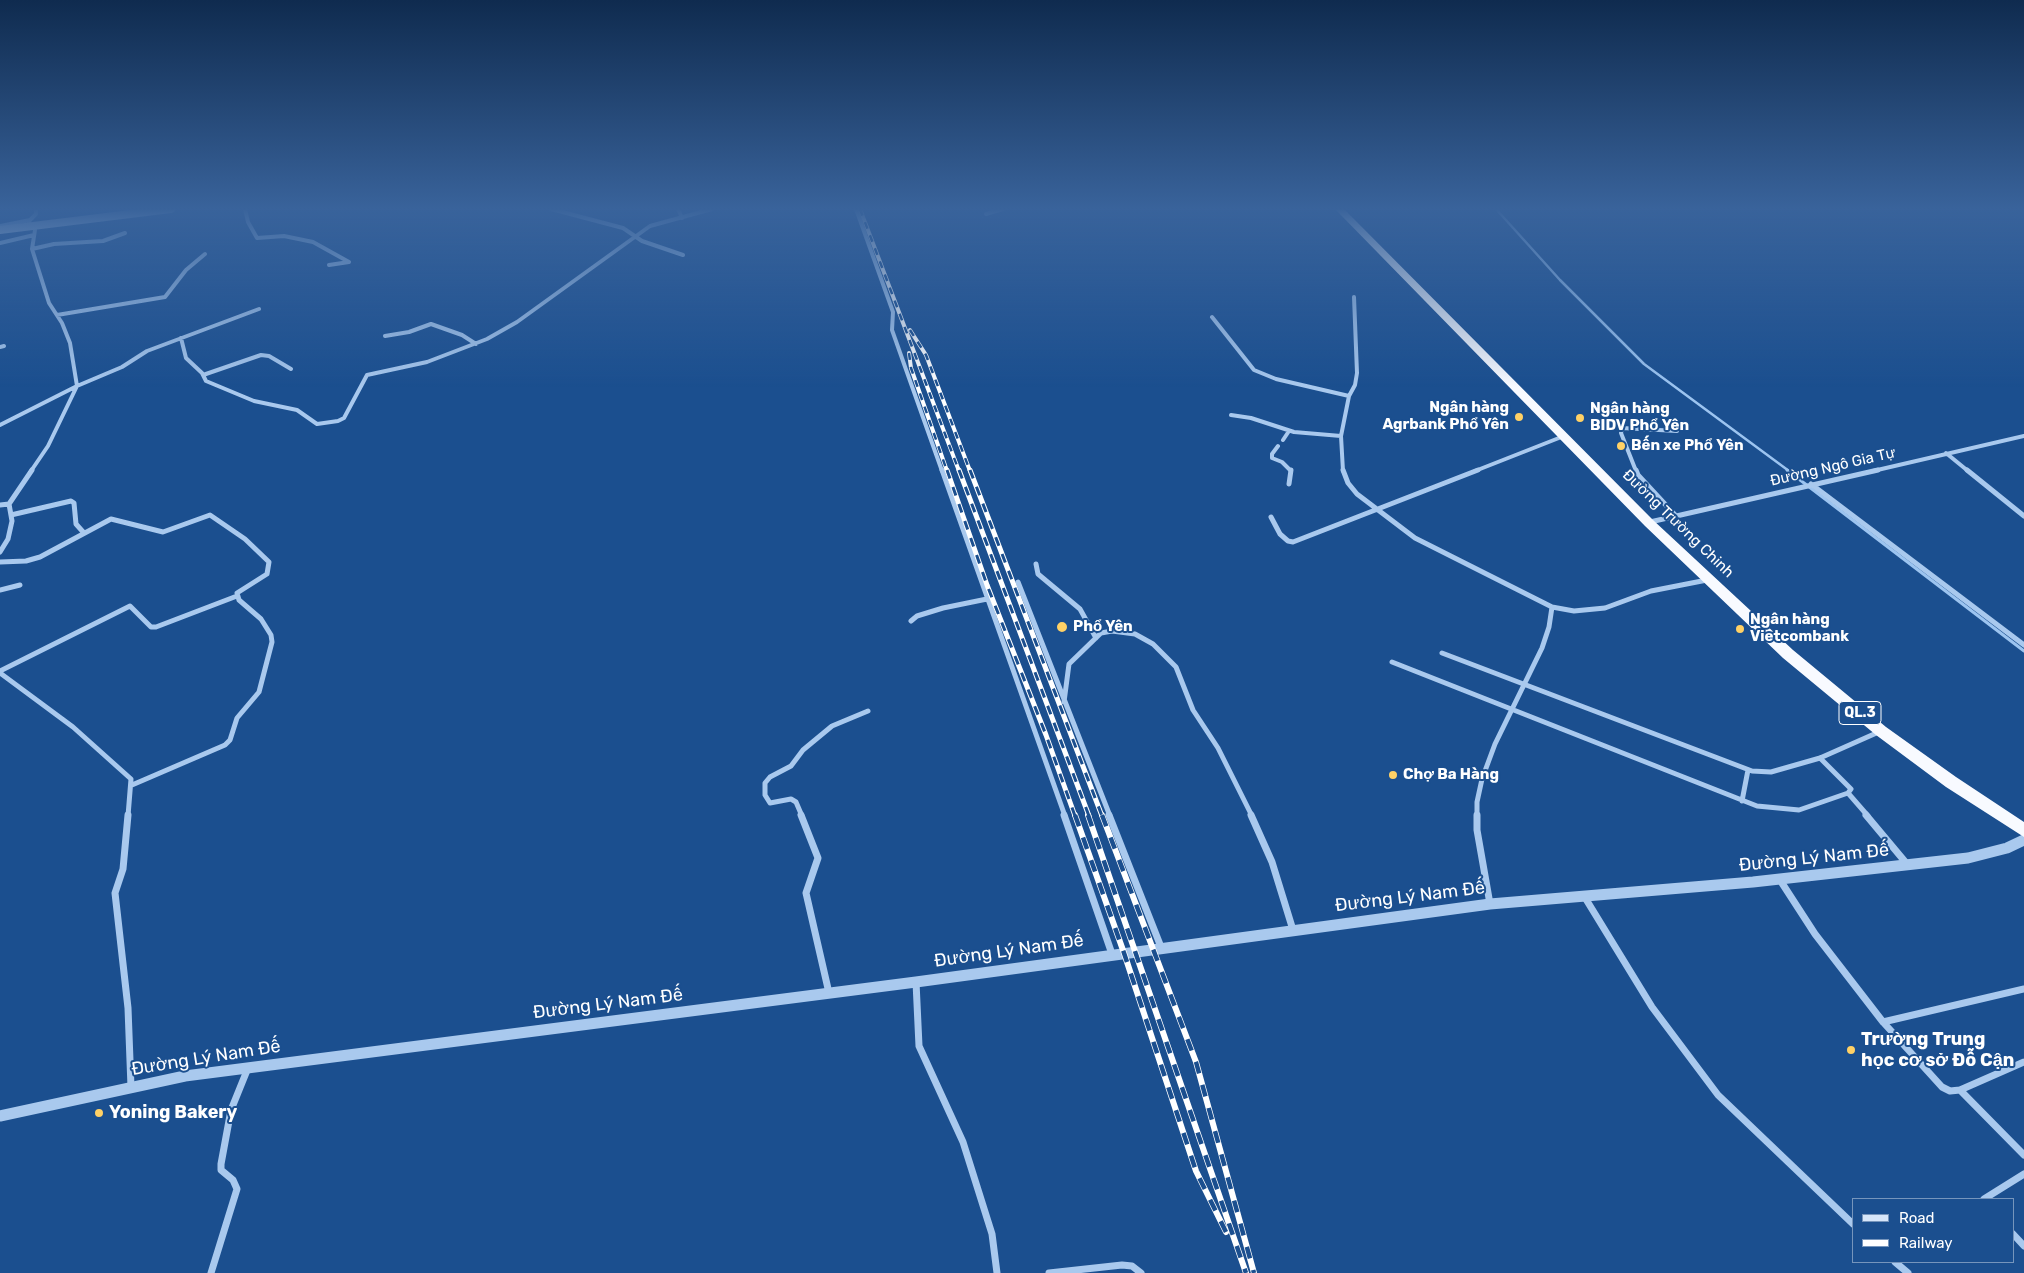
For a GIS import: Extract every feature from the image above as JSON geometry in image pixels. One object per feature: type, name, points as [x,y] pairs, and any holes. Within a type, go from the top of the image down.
[{"type":"highway","name":"Đường Trường Chinh","points":[[1398,268],[1649,523],[1788,654],[1881,731],[1951,782],[2024,830]]},
{"type":"street","points":[[0,552],[8,539],[12,521],[9,504],[48,446],[77,386],[70,343],[57,315],[48,303],[38,268]]},
{"type":"street","points":[[57,315],[78,309],[165,297],[188,268]]},
{"type":"street","points":[[181,338],[186,358],[203,375],[206,381],[254,401],[297,410],[317,424],[325,424],[344,418],[367,375],[415,366],[476,344],[517,322],[591,268]]},
{"type":"street","points":[[877,268],[893,312],[892,330],[1043,752],[1112,954]]},
{"type":"street","points":[[1354,297],[1358,343],[1357,373],[1355,385],[1349,396],[1341,436],[1343,471],[1348,483],[1374,509],[1415,538],[1552,607],[1574,611],[1605,608],[1651,591],[1710,579]]},
{"type":"street","points":[[0,426],[77,386],[122,367],[147,351],[259,309]]},
{"type":"street","points":[[1212,317],[1254,370],[1276,379],[1349,396]]},
{"type":"street","points":[[385,336],[409,332],[431,324],[462,335],[476,344]]},
{"type":"street","points":[[203,375],[261,355],[269,356],[290,369]]},
{"type":"street","points":[[1232,414],[1251,418],[1289,431],[1341,436]]},
{"type":"street","points":[[1676,516],[1638,475],[1621,433],[1622,428],[1628,427],[1677,431]]},
{"type":"street","points":[[1284,440],[1289,431]]},
{"type":"street","points":[[1271,517],[1280,534],[1288,541],[1293,542],[1564,436]]},
{"type":"street","name":"Đường Ngô Gia Tự","points":[[1649,523],[1810,484],[2024,436]]},
{"type":"street","points":[[1278,446],[1272,454],[1272,458],[1282,462],[1290,470],[1289,484]]},
{"type":"street","points":[[1946,453],[2024,516]]},
{"type":"street","points":[[1810,484],[2024,645]]},
{"type":"street","points":[[11,515],[71,501],[74,503],[76,524],[84,533]]},
{"type":"street","points":[[0,505],[9,504]]},
{"type":"street","points":[[0,562],[33,560],[111,519],[163,532],[206,516],[214,516],[245,539],[270,566],[265,575],[240,589],[237,596],[156,627],[151,627],[130,606],[0,672],[73,727],[131,779],[132,785],[122,869],[115,893],[128,1008],[131,1087]]},
{"type":"street","points":[[1036,564],[1038,574],[1080,609],[1096,638]]},
{"type":"street","points":[[1018,582],[1161,947]]},
{"type":"street","points":[[0,590],[20,585]]},
{"type":"street","points":[[132,785],[228,744],[237,718],[256,698],[272,642],[271,635],[261,619],[237,596]]},
{"type":"street","points":[[911,621],[917,616],[939,609],[987,599]]},
{"type":"street","points":[[1490,904],[1477,830],[1477,802],[1482,779],[1495,744],[1542,648],[1549,627],[1552,607]]},
{"type":"street","points":[[1064,702],[1069,664],[1102,633],[1112,631],[1135,634],[1167,656],[1176,667],[1193,710],[1218,748],[1240,790],[1272,862],[1293,930]]},
{"type":"street","points":[[1442,653],[1748,770],[1771,772],[1820,758],[1881,731]]},
{"type":"street","points":[[1392,662],[1742,802],[1776,809],[1799,810],[1848,793],[1851,789],[1847,784],[1820,758]]},
{"type":"street","points":[[829,993],[806,893],[818,858],[796,802],[791,799],[770,803],[765,794],[765,783],[770,777],[790,766],[803,750],[832,726],[868,711]]},
{"type":"street","points":[[1742,802],[1748,770]]},
{"type":"street","points":[[1848,793],[1908,866]]},
{"type":"street","name":"Đường Lý Nam Đế","points":[[0,1116],[185,1076],[916,982],[1161,947],[1490,904],[1780,880],[1908,866],[1968,858],[2007,848],[2024,840]]},
{"type":"street","points":[[1780,880],[1815,934],[1883,1022],[1942,1087],[1950,1091],[1960,1090],[2024,1062]]},
{"type":"street","points":[[1584,896],[1652,1007],[1718,1095],[1852,1223]]},
{"type":"street","points":[[916,982],[919,1046],[963,1142],[992,1234],[997,1273]]},
{"type":"street","points":[[1883,1022],[2024,989]]},
{"type":"street","points":[[210,1273],[236,1189],[233,1180],[221,1170],[221,1164],[231,1110],[248,1068]]},
{"type":"street","points":[[1960,1090],[2024,1155]]},
{"type":"street","points":[[1986,1198],[2024,1174]]},
{"type":"street","points":[[2014,1235],[2024,1246]]},
{"type":"street","points":[[1896,1263],[1908,1273]]},
{"type":"street","points":[[1049,1273],[1122,1265],[1132,1266],[1140,1273]]},
{"type":"waterway","points":[[1550,268],[1644,364],[1789,471]]},
{"type":"waterway","points":[[1787,470],[2024,651]]},
{"type":"railway","points":[[882,268],[959,471]]},
{"type":"railway","points":[[910,330],[926,355],[970,471]]},
{"type":"railway","points":[[909,353],[911,368],[947,471]]},
{"type":"railway","points":[[947,470],[987,585],[1046,735],[1075,816]]},
{"type":"railway","points":[[959,470],[1089,816]]},
{"type":"railway","points":[[970,470],[1102,816]]},
{"type":"railway","points":[[1075,815],[1124,953],[1196,1171],[1226,1232]]},
{"type":"railway","points":[[1088,815],[1246,1273]]},
{"type":"railway","points":[[1102,815],[1196,1062],[1254,1273]]},
{"type":"place","name":"Ngân hàng Agrbank Phổ Yên","points":[[1519,417]]},
{"type":"place","name":"Ngân hàng BIDV Phổ Yên","points":[[1580,418]]},
{"type":"place","name":"Bến xe Phổ Yên","points":[[1621,446]]},
{"type":"place","name":"Phổ Yên","points":[[1062,627]]},
{"type":"place","name":"Ngân hàng Vietcombank","points":[[1740,629]]},
{"type":"place","name":"Chợ Ba Hàng","points":[[1393,775]]},
{"type":"place","name":"Trường Trung học cơ sở Đỗ Cận","points":[[1851,1050]]},
{"type":"place","name":"Yoning Bakery","points":[[99,1113]]}]
